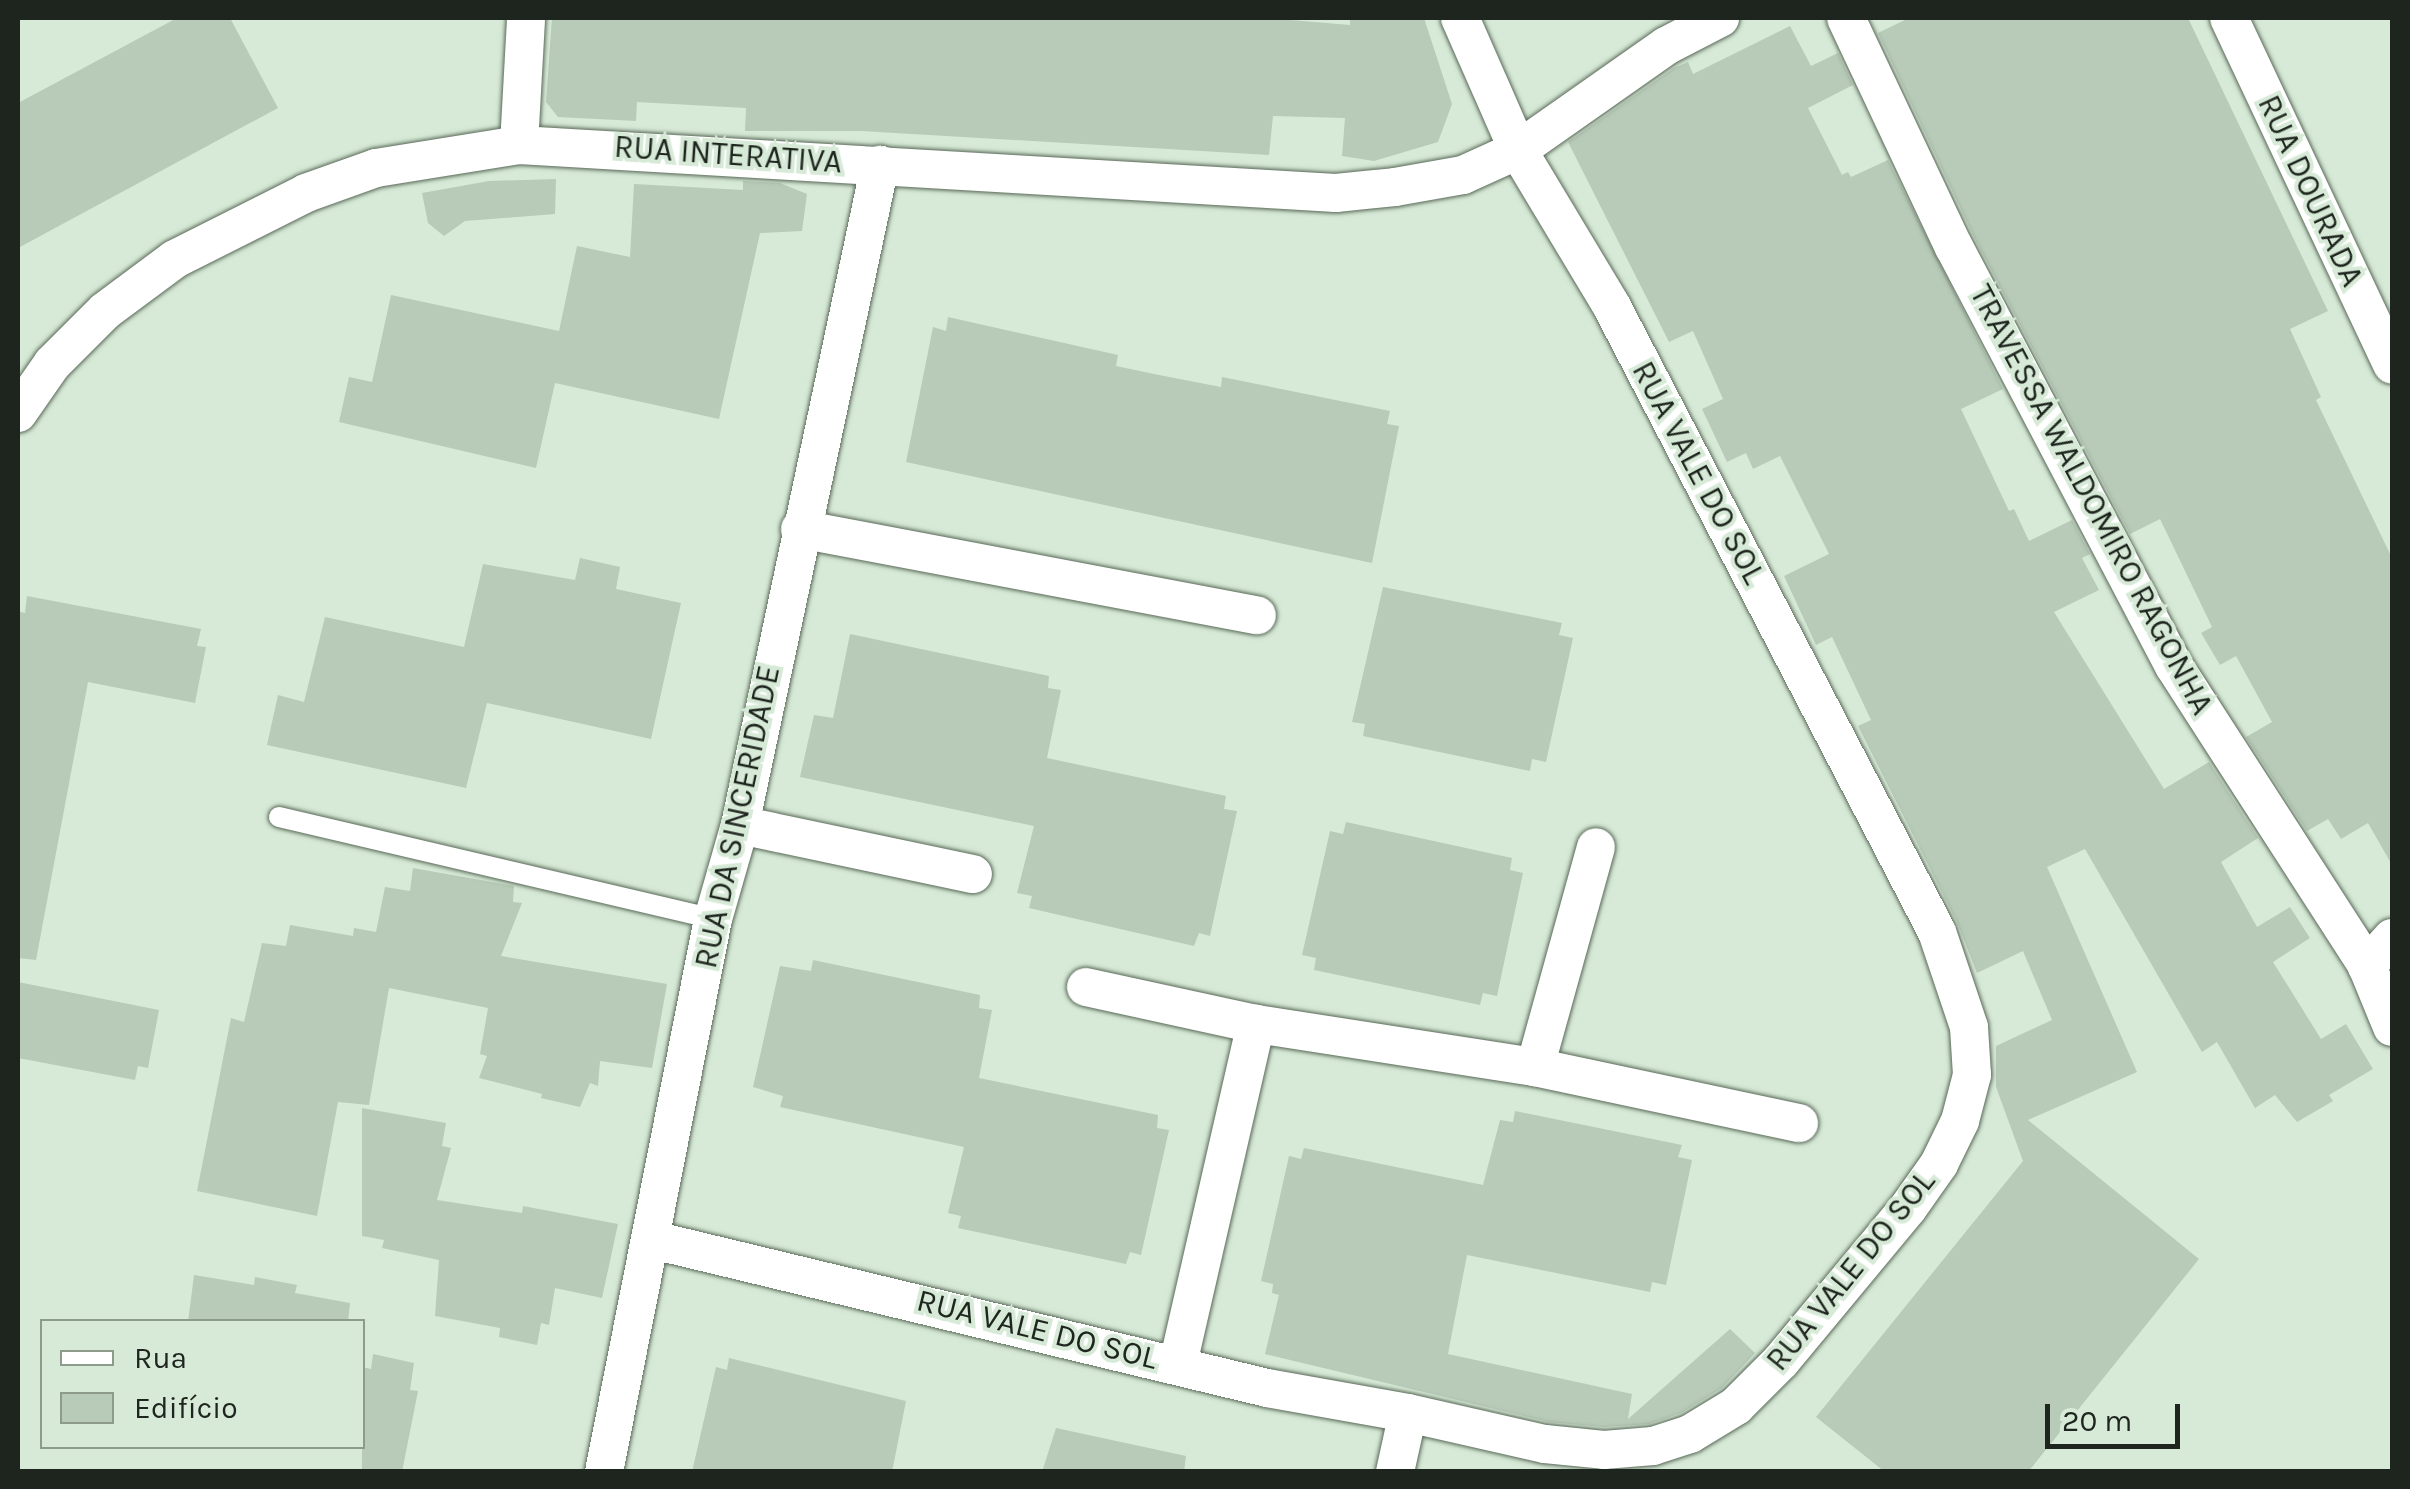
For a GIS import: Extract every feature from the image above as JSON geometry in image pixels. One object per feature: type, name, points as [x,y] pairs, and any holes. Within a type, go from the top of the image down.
[{"type":"street","points":[[520,145],[526,18]]},
{"type":"street","name":"RUA VALE DO SOL","points":[[653,1240],[1267,1388],[1408,1412],[1546,1444],[1604,1450],[1654,1446],[1690,1434],[1736,1406],[1781,1361],[1908,1208],[1953,1136],[1972,1075],[1969,1027],[1937,932],[1612,305],[1518,150],[1460,18]]},
{"type":"street","points":[[1518,150],[1666,46],[1720,18]]},
{"type":"street","name":"TRAVESSA WALDOMIRO RAGONHA","points":[[1846,18],[1954,247],[2174,666],[2367,966]]},
{"type":"street","name":"RUA DOURADA","points":[[2228,18],[2392,365]]},
{"type":"street","name":"RUA INTERATIVA","points":[[18,413],[52,364],[105,311],[175,260],[306,192],[376,168],[520,145],[1336,193],[1463,174],[1518,150]]},
{"type":"street","name":"RUA DA SINCERIDADE","points":[[604,1472],[624,1354],[653,1240],[714,920],[740,826],[880,165]]},
{"type":"street","points":[[800,529],[1257,615]]},
{"type":"street","points":[[740,826],[972,874]]},
{"type":"street","points":[[1536,1068],[1596,846]]},
{"type":"street","points":[[2392,938],[2367,966],[2392,1027]]},
{"type":"street","points":[[1086,987],[1256,1024],[1536,1068],[1799,1123]]},
{"type":"street","points":[[1178,1364],[1256,1024]]},
{"type":"street","points":[[1394,1472],[1408,1412]]},
{"type":"lane","points":[[279,817],[714,920]]},
{"type":"building","points":[[177,18],[230,18],[278,108],[18,248],[18,103]]},
{"type":"building","points":[[552,18],[1268,18],[1350,25],[1350,18],[1424,18],[1452,104],[1438,142],[1374,161],[1342,156],[1345,118],[1273,116],[1269,155],[861,131],[745,131],[746,108],[637,102],[636,121],[558,117],[546,102]]},
{"type":"building","points":[[1909,18],[2188,18],[2328,311],[2290,329],[2321,397],[2316,400],[2392,558],[2392,865],[2368,823],[2341,839],[2328,819],[2307,831],[2246,737],[2272,722],[2236,656],[2220,665],[2201,633],[2212,627],[2160,519],[2130,534],[1974,237],[1878,33]]},
{"type":"building","points":[[1790,26],[1811,66],[1838,53],[1853,85],[1808,108],[1842,175],[1848,172],[1851,177],[1888,160],[2003,389],[1961,409],[2009,511],[2014,509],[2029,541],[2072,520],[2090,554],[2082,558],[2099,590],[2054,612],[2164,789],[2209,762],[2258,838],[2221,862],[2257,927],[2290,907],[2310,938],[2273,962],[2321,1039],[2346,1024],[2373,1069],[2329,1095],[2333,1101],[2297,1122],[2275,1095],[2255,1108],[2217,1042],[2202,1052],[2085,849],[2047,867],[2137,1072],[2028,1120],[2199,1259],[2028,1472],[1885,1472],[1816,1417],[2023,1161],[1996,1087],[1996,1046],[2052,1020],[2023,951],[1977,973],[1957,922],[1858,726],[1871,720],[1832,637],[1816,645],[1784,576],[1829,554],[1780,456],[1753,469],[1746,453],[1727,462],[1702,409],[1723,399],[1693,331],[1669,342],[1568,142],[1674,68],[1688,62],[1693,74]]},
{"type":"building","points":[[556,179],[555,214],[465,221],[444,236],[428,223],[422,193],[489,181]]},
{"type":"building","points":[[743,181],[780,183],[807,194],[802,231],[760,233],[719,419],[555,383],[536,468],[339,422],[349,377],[372,382],[391,295],[559,331],[577,246],[630,257],[634,184],[743,190]]},
{"type":"building","points":[[948,317],[1118,355],[1116,366],[1221,387],[1222,377],[1390,411],[1387,424],[1399,426],[1372,563],[906,462],[933,327],[946,331]]},
{"type":"building","points":[[580,558],[620,567],[616,589],[681,603],[651,739],[487,703],[466,788],[267,745],[278,695],[304,702],[325,617],[464,647],[483,564],[575,580]]},
{"type":"building","points":[[1383,587],[1562,623],[1559,635],[1573,638],[1546,762],[1532,759],[1530,771],[1363,736],[1365,724],[1352,722]]},
{"type":"building","points":[[27,596],[201,629],[197,646],[206,647],[195,703],[88,682],[36,960],[18,958],[18,611],[25,613]]},
{"type":"building","points":[[850,634],[1049,676],[1048,688],[1061,690],[1047,758],[1226,796],[1224,809],[1237,811],[1210,936],[1199,933],[1194,946],[1029,908],[1032,896],[1017,893],[1034,826],[800,777],[814,715],[833,718]]},
{"type":"building","points":[[1346,822],[1512,858],[1510,870],[1523,873],[1497,996],[1483,993],[1480,1005],[1314,970],[1316,958],[1302,955],[1330,831],[1343,834]]},
{"type":"building","points":[[413,868],[514,886],[513,902],[522,903],[501,956],[667,984],[652,1068],[600,1061],[598,1086],[590,1083],[580,1107],[541,1098],[542,1094],[479,1078],[487,1056],[480,1054],[488,1008],[389,988],[369,1105],[338,1102],[317,1216],[197,1191],[231,1018],[244,1022],[262,943],[286,946],[290,925],[353,936],[354,928],[376,932],[385,887],[410,891]]},
{"type":"building","points":[[813,960],[980,995],[979,1008],[992,1010],[979,1078],[1158,1115],[1157,1128],[1169,1130],[1141,1255],[1130,1252],[1126,1264],[958,1228],[961,1216],[948,1213],[964,1147],[780,1107],[783,1096],[753,1087],[780,966],[811,971]]},
{"type":"building","points":[[18,982],[159,1010],[148,1068],[138,1066],[135,1080],[18,1058]]},
{"type":"building","points":[[362,1108],[446,1123],[442,1146],[451,1148],[437,1200],[522,1213],[523,1206],[618,1224],[602,1298],[555,1288],[549,1325],[541,1323],[537,1345],[499,1337],[500,1328],[435,1316],[439,1260],[382,1248],[384,1240],[362,1236]]},
{"type":"building","points":[[1515,1111],[1682,1145],[1678,1157],[1692,1160],[1666,1285],[1652,1282],[1650,1292],[1467,1255],[1448,1354],[1632,1394],[1628,1419],[1730,1329],[1755,1353],[1722,1388],[1681,1413],[1649,1424],[1604,1427],[1549,1422],[1265,1354],[1279,1295],[1272,1293],[1273,1284],[1261,1281],[1289,1156],[1301,1159],[1304,1148],[1483,1185],[1500,1120],[1513,1122]]},
{"type":"building","points":[[194,1275],[254,1285],[255,1277],[297,1285],[295,1293],[350,1303],[348,1319],[188,1319]]},
{"type":"building","points":[[373,1354],[414,1363],[410,1390],[418,1391],[402,1472],[362,1472],[365,1368],[371,1369]]},
{"type":"building","points":[[729,1358],[906,1401],[892,1472],[692,1472],[716,1367],[727,1370]]},
{"type":"building","points":[[1056,1428],[1186,1456],[1184,1472],[1042,1472]]}]
